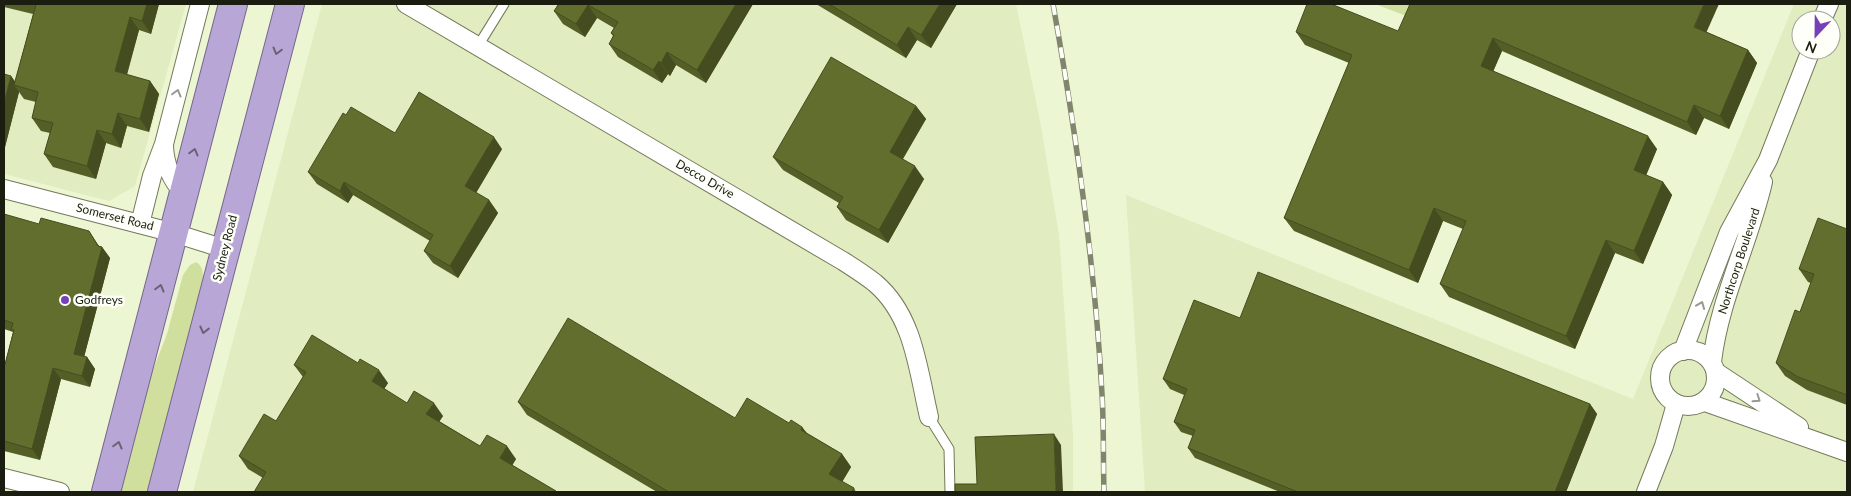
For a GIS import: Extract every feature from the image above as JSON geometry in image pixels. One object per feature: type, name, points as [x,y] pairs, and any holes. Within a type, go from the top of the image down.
[{"type":"highway","points":[[106,492],[233,4]]},
{"type":"highway","name":"Sydney Road","points":[[162,492],[224,249],[290,4]]},
{"type":"street","points":[[140,224],[152,176],[164,144],[200,4]]},
{"type":"street","name":"Decco Drive","points":[[406,4],[843,261],[876,284],[900,312],[911,337],[929,417]]},
{"type":"street","name":"Northcorp Boulevard","points":[[1683,350],[1729,232],[1768,160],[1807,60]]},
{"type":"street","points":[[164,144],[165,159],[169,172],[183,193]]},
{"type":"street","name":"Northcorp Boulevard","points":[[1705,402],[1715,389],[1715,335],[1757,211],[1768,160]]},
{"type":"street","name":"Somerset Road","points":[[4,189],[174,233],[224,249]]},
{"type":"street","points":[[1820,441],[1714,367],[1699,352],[1683,350],[1674,354],[1662,366],[1660,384],[1663,392],[1676,404],[1691,407],[1705,402],[1847,452]]},
{"type":"street","points":[[1646,492],[1664,446],[1676,404]]},
{"type":"street","points":[[4,478],[60,492]]},
{"type":"lane","points":[[478,46],[504,4]]},
{"type":"lane","points":[[929,417],[949,450],[950,492]]},
{"type":"shaded area","points":[[4,4],[186,4],[135,186],[109,201],[4,174]]},
{"type":"shaded area","points":[[322,4],[1016,4],[1041,126],[1059,235],[1073,434],[1073,492],[193,492]]},
{"type":"shaded area","points":[[1375,4],[1414,4],[1409,17]]},
{"type":"shaded area","points":[[1794,4],[1847,4],[1847,492],[1145,492],[1126,195],[1633,399],[1791,11],[1791,60],[1841,60],[1841,10],[1792,10]]},
{"type":"shaded area","points":[[196,262],[202,268],[203,282],[150,492],[118,492],[149,380],[167,334],[183,275],[190,265]]},
{"type":"building","points":[[33,4],[147,4],[142,21],[130,17],[115,71],[150,81],[140,119],[118,113],[112,134],[97,130],[87,166],[44,154],[53,123],[32,118],[38,92],[14,85],[36,5]]},
{"type":"building","points":[[559,4],[736,4],[697,70],[667,52],[661,63],[659,61],[653,70],[609,44],[614,35],[611,33],[618,22],[588,5],[576,24],[554,11]]},
{"type":"building","points":[[829,4],[940,4],[921,35],[908,27],[897,45]]},
{"type":"building","points":[[1307,4],[1331,4],[1398,31],[1410,4],[1704,4],[1694,27],[1748,50],[1720,116],[1694,105],[1687,122],[1493,38],[1481,66],[1648,136],[1634,170],[1663,182],[1634,251],[1606,240],[1566,336],[1440,284],[1466,221],[1434,208],[1409,270],[1284,218],[1352,55],[1296,32]]},
{"type":"building","points":[[831,57],[916,106],[890,152],[915,166],[879,230],[837,207],[843,197],[773,157]]},
{"type":"building","points":[[4,74],[11,76],[4,103]]},
{"type":"building","points":[[419,92],[494,137],[465,186],[489,200],[450,266],[424,251],[433,235],[344,182],[340,191],[308,172],[343,113],[346,115],[351,107],[395,133]]},
{"type":"building","points":[[4,214],[39,224],[41,218],[89,231],[98,246],[102,247],[74,354],[87,357],[82,376],[53,368],[32,449],[4,441],[4,368],[14,330],[11,330],[13,323],[4,320]]},
{"type":"building","points":[[1818,218],[1847,229],[1847,395],[1798,377],[1776,363],[1795,310],[1800,312],[1814,274],[1799,269]]},
{"type":"building","points":[[1258,272],[1590,404],[1555,492],[1298,492],[1188,448],[1195,430],[1174,422],[1187,389],[1163,379],[1194,300],[1240,318]]},
{"type":"building","points":[[568,318],[735,418],[747,398],[789,423],[791,420],[802,427],[801,430],[842,454],[829,474],[854,488],[852,492],[669,492],[518,402]]},
{"type":"building","points":[[312,335],[358,363],[360,359],[379,370],[372,381],[407,403],[414,391],[434,403],[426,414],[480,446],[487,435],[507,446],[500,458],[556,491],[254,492],[266,472],[239,456],[264,414],[276,421],[306,372],[294,365]]},
{"type":"building","points":[[1054,434],[1056,492],[955,492],[955,484],[977,484],[975,437]]},
{"type":"railway","points":[[1053,4],[1084,198],[1095,296],[1103,406],[1104,492]]},
{"type":"place","name":"Godfreys","points":[[65,300]]}]
